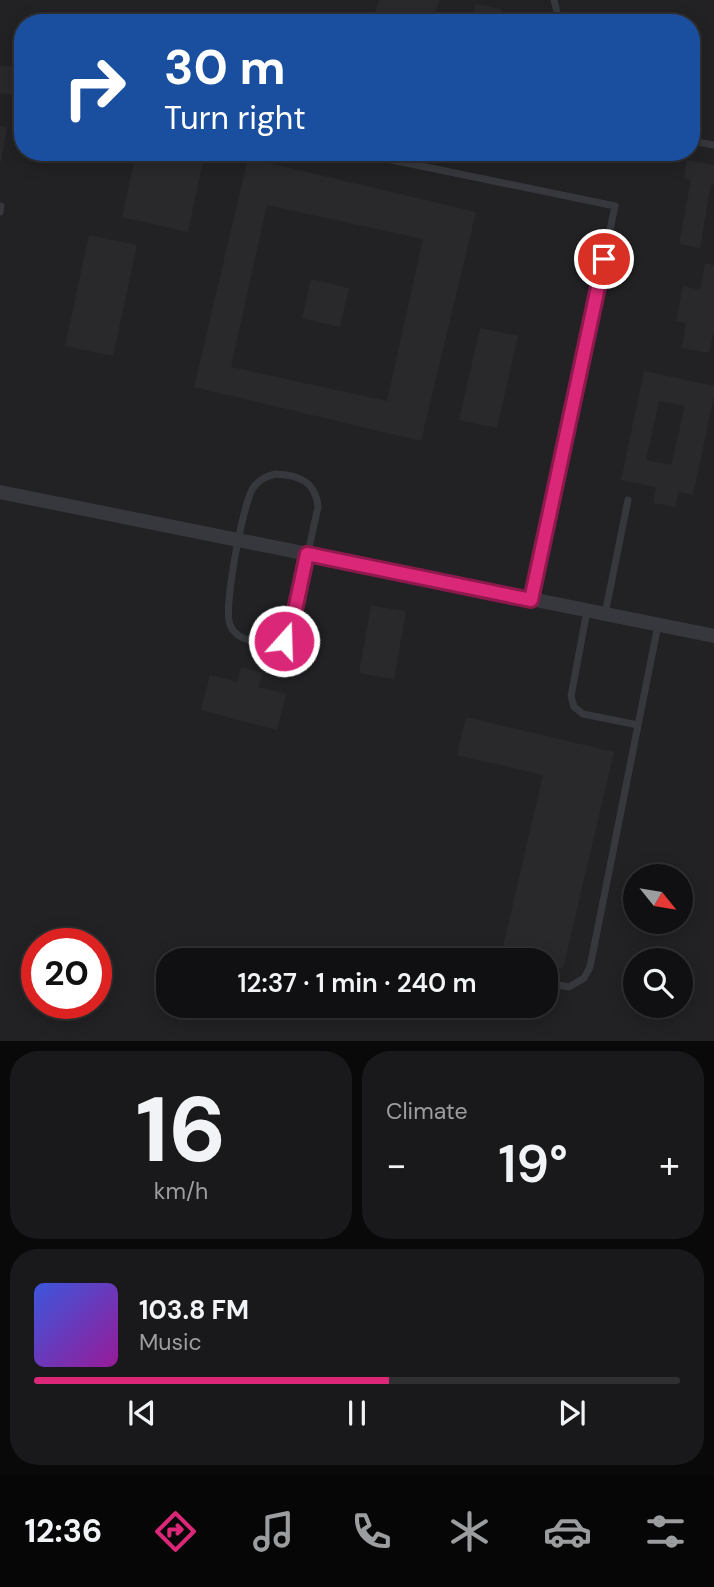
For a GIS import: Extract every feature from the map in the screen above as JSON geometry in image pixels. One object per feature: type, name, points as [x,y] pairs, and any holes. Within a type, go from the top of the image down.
[{"type":"street","points":[[0,492],[714,636]]},
{"type":"lane","points":[[397,161],[615,206],[531,600]]},
{"type":"lane","points":[[0,212],[1,206]]},
{"type":"lane","points":[[275,474],[293,475],[309,484],[317,494],[318,507],[291,629],[284,641],[261,643],[242,637],[230,627],[227,612],[239,539],[252,489],[261,479],[275,474]]},
{"type":"lane","points":[[605,614],[628,500]]},
{"type":"lane","points":[[587,611],[571,696],[574,707],[583,714],[638,725]]},
{"type":"lane","points":[[558,985],[569,987],[584,978],[590,967],[658,625]]},
{"type":"shaded area","points":[[0,0],[714,0],[714,1041],[0,1041]]},
{"type":"building","points":[[379,0],[440,0],[435,14],[375,14]]},
{"type":"building","points":[[475,4],[502,9],[501,14],[473,14]]},
{"type":"building","points":[[0,65],[14,67],[14,96],[0,93]]},
{"type":"building","points":[[0,126],[7,127],[1,161],[0,161]]},
{"type":"building","points":[[134,161],[203,162],[188,232],[122,217]]},
{"type":"building","points":[[247,161],[261,161],[476,212],[421,441],[194,387]],"holes":[[[267,205],[423,239],[387,401],[231,367]]]},
{"type":"building","points":[[687,161],[714,165],[714,185],[711,184],[700,248],[679,244],[691,180],[684,179]]},
{"type":"building","points":[[89,235],[137,245],[113,356],[65,346]]},
{"type":"building","points":[[705,263],[714,265],[714,330],[709,353],[682,348],[686,323],[676,321],[683,286],[700,290]]},
{"type":"building","points":[[311,279],[349,288],[340,327],[302,318]]},
{"type":"building","points":[[480,328],[518,336],[497,428],[459,420]]},
{"type":"building","points":[[644,371],[714,386],[693,495],[679,492],[675,507],[653,503],[656,487],[621,480]],"holes":[[[659,401],[685,406],[671,465],[646,460]]]},
{"type":"building","points":[[371,606],[406,611],[394,679],[359,673]]},
{"type":"building","points":[[241,667],[263,673],[258,687],[286,694],[277,730],[201,710],[210,675],[237,682]]},
{"type":"building","points":[[466,717],[614,752],[563,969],[558,968],[558,948],[503,948],[543,775],[457,755]]},
{"type":"route","points":[[284,641],[291,629],[307,554],[531,600],[604,259]]}]
